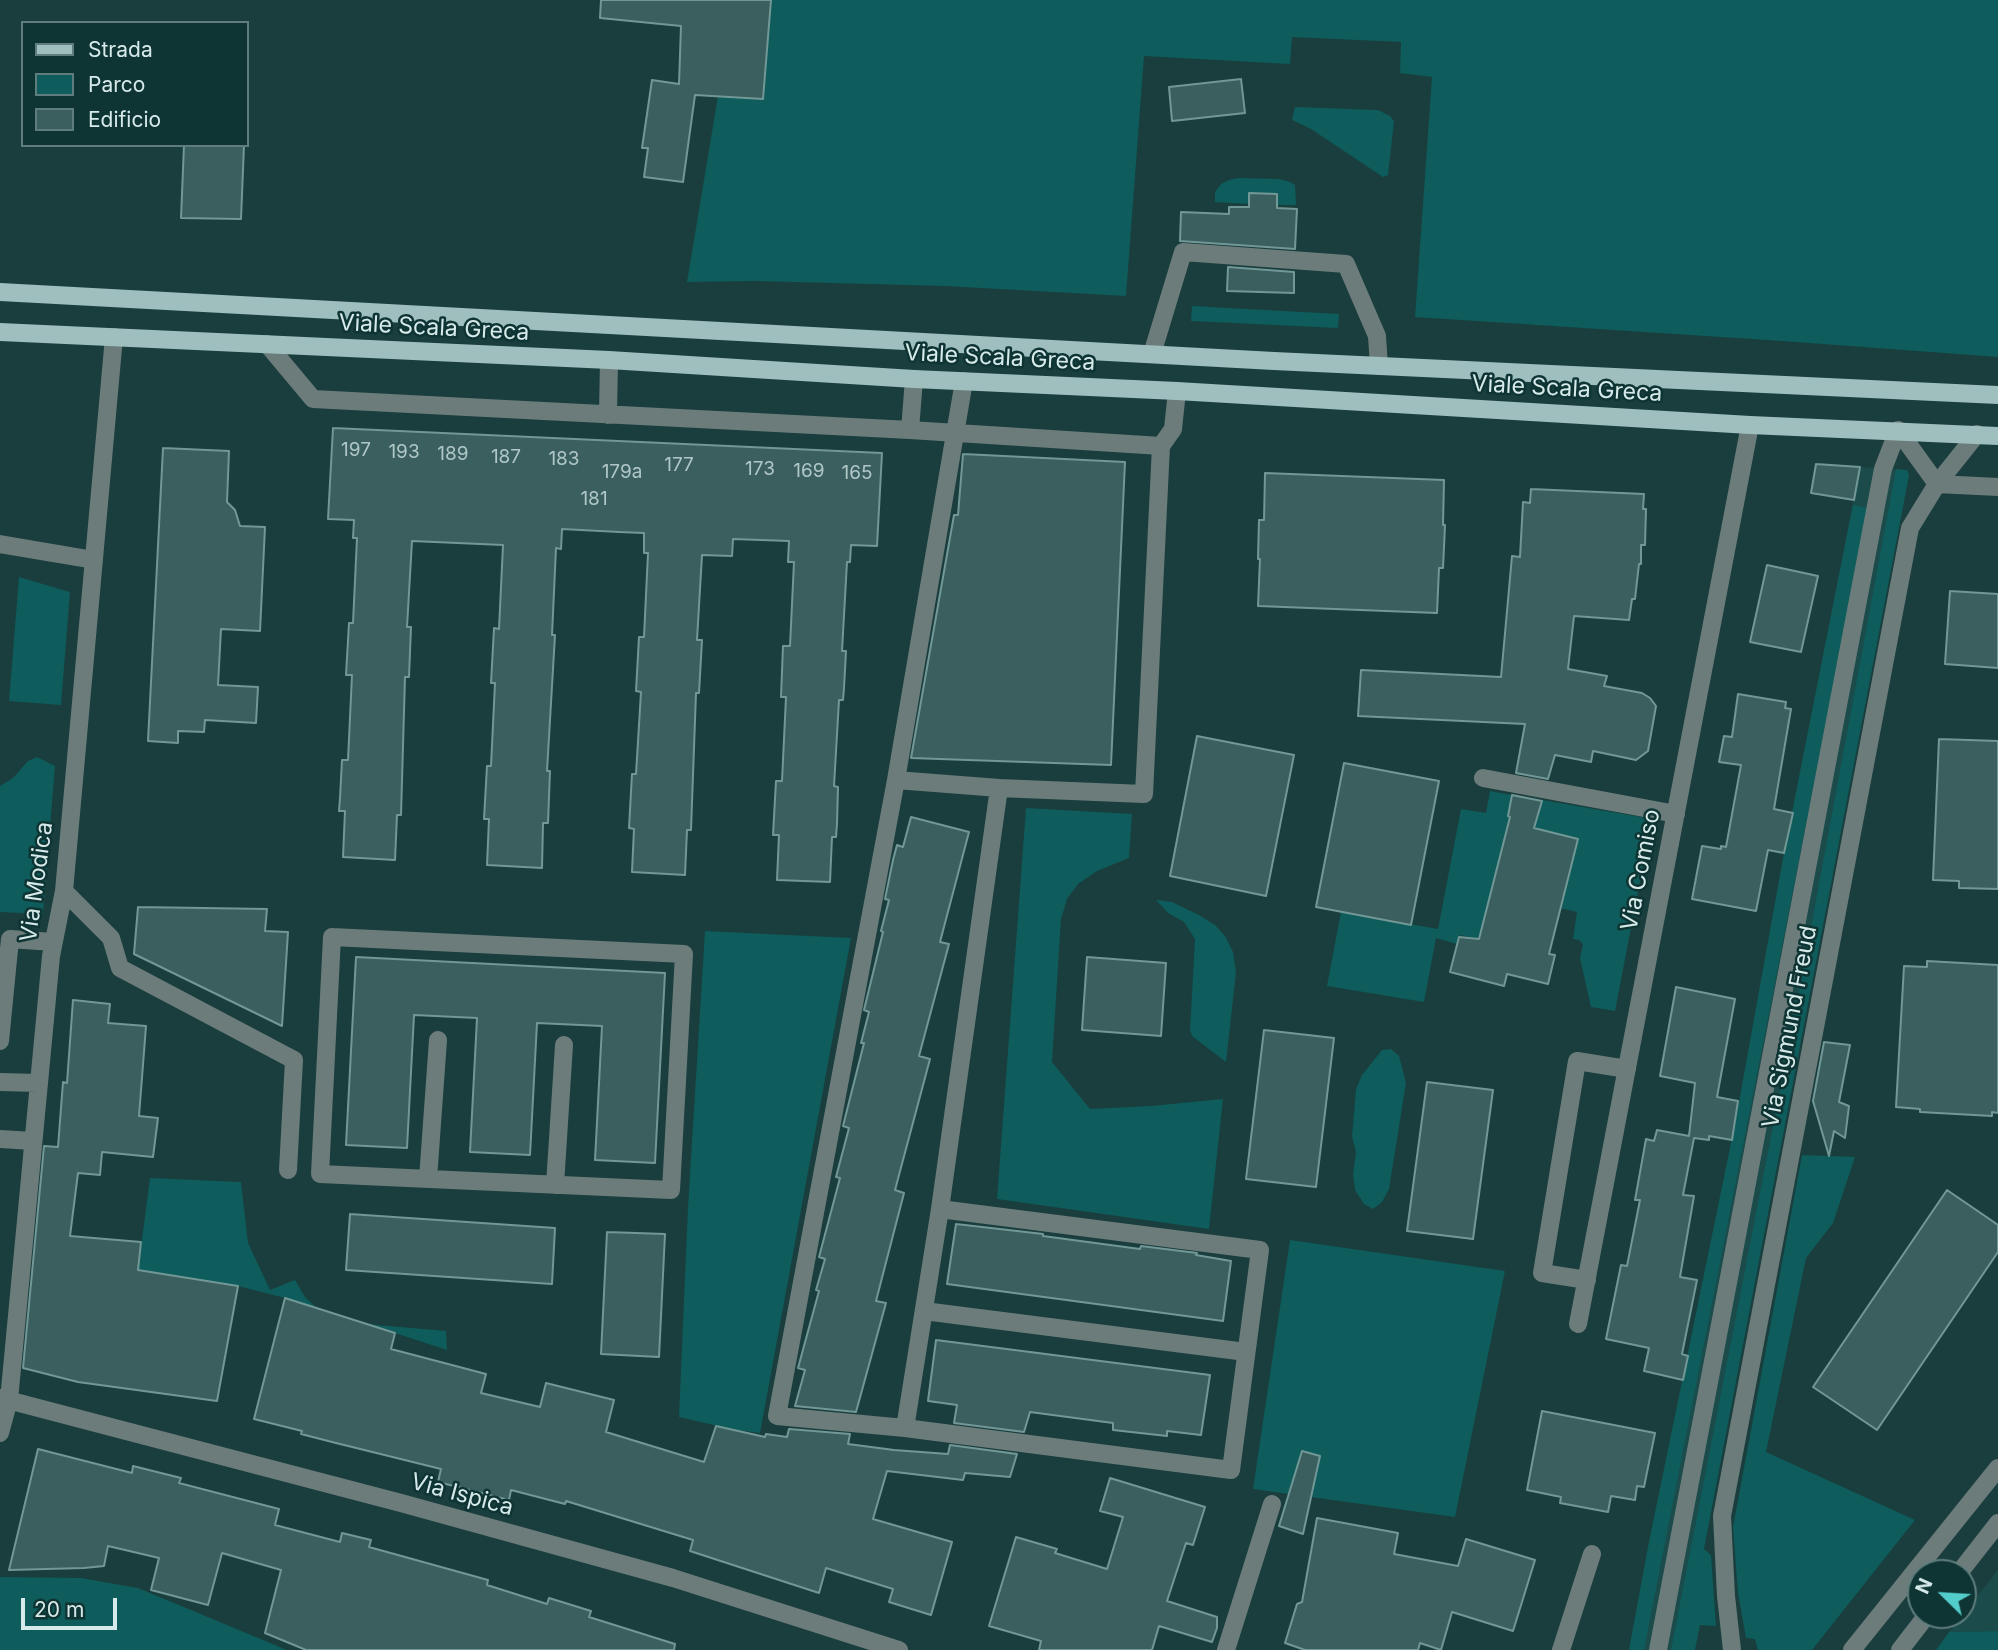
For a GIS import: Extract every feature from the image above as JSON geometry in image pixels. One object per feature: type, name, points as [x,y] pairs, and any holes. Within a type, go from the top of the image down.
[{"type":"main road","name":"Viale Scala Greca","points":[[0,292],[1379,366],[1998,395]]},
{"type":"main road","name":"Viale Scala Greca","points":[[0,332],[609,360],[1750,425],[1998,436]]},
{"type":"street","points":[[1152,354],[1183,252],[1346,264],[1377,336],[1379,366]]},
{"type":"street","name":"Via Modica","points":[[0,1433],[53,942],[64,891],[114,337]]},
{"type":"street","points":[[267,344],[313,398],[956,432],[1161,446]]},
{"type":"street","points":[[608,415],[609,360]]},
{"type":"street","points":[[910,430],[914,379]]},
{"type":"street","points":[[940,1209],[1259,1250],[1231,1470],[905,1428],[777,1416],[896,780],[964,381]]},
{"type":"street","points":[[896,780],[999,788],[1144,794],[1161,446],[1173,429],[1177,391]]},
{"type":"street","name":"Via Comiso","points":[[1578,1324],[1750,425]]},
{"type":"street","points":[[1898,430],[1937,484],[1998,487]]},
{"type":"street","points":[[1658,1650],[1883,469],[1898,430]]},
{"type":"street","name":"Via Sigmund Freud","points":[[1732,1650],[1722,1516],[1910,528],[1937,484],[1977,434]]},
{"type":"street","points":[[0,544],[94,560]]},
{"type":"street","points":[[1483,778],[1676,814]]},
{"type":"street","points":[[905,1428],[940,1209],[999,788]]},
{"type":"street","points":[[64,891],[111,937],[120,968],[294,1060],[326,1061]]},
{"type":"street","points":[[332,937],[684,954],[671,1190],[320,1174],[326,1061],[332,937]]},
{"type":"street","points":[[0,1041],[10,939],[53,942]]},
{"type":"street","points":[[428,1178],[438,1040]]},
{"type":"street","points":[[555,1185],[564,1045]]},
{"type":"street","points":[[288,1170],[294,1060]]},
{"type":"street","points":[[1587,1280],[1542,1273],[1577,1061],[1628,1069]]},
{"type":"street","points":[[0,1082],[38,1083]]},
{"type":"street","points":[[0,1139],[33,1141]]},
{"type":"street","points":[[924,1311],[1247,1352]]},
{"type":"street","name":"Via Ispica","points":[[5,1399],[674,1578],[899,1650]]},
{"type":"street","points":[[1852,1650],[1998,1468]]},
{"type":"street","points":[[1226,1650],[1272,1504]]},
{"type":"street","points":[[1970,1559],[1998,1523]]},
{"type":"street","points":[[1561,1650],[1592,1555]]},
{"type":"street","points":[[1900,1650],[1916,1629]]},
{"type":"shaded area","points":[[1860,467],[1907,470],[1909,475],[1684,1650],[1629,1650],[1736,1119],[1784,853]]},
{"type":"shaded area","points":[[1998,1570],[1998,1631],[1949,1632],[1951,1629],[1977,1629],[1977,1597]]},
{"type":"green space","points":[[771,0],[1998,0],[1998,357],[1415,317],[1432,77],[1400,73],[1401,42],[1292,37],[1290,64],[1144,56],[1126,296],[945,286],[687,282],[718,96],[763,99]]},
{"type":"green space","points":[[1295,107],[1378,110],[1390,116],[1394,121],[1388,175],[1383,177],[1311,129],[1292,120]]},
{"type":"green space","points":[[1238,178],[1279,179],[1290,182],[1295,185],[1296,205],[1277,205],[1277,194],[1249,193],[1249,204],[1215,202],[1215,192],[1221,184]]},
{"type":"green space","points":[[1192,306],[1339,314],[1338,328],[1191,321]]},
{"type":"green space","points":[[1896,469],[1907,470],[1909,475],[1704,1549],[1711,1555],[1716,1626],[1700,1625],[1695,1650],[1671,1650],[1795,1013]]},
{"type":"green space","points":[[1853,505],[1868,508],[1644,1650],[1629,1650],[1736,1119],[1784,853]]},
{"type":"green space","points":[[19,577],[70,592],[61,705],[9,701]]},
{"type":"green space","points":[[37,757],[55,766],[43,914],[0,912],[0,786],[13,778],[28,761]]},
{"type":"green space","points":[[1490,791],[1522,797],[1519,811],[1538,815],[1542,800],[1652,819],[1615,1011],[1591,1007],[1580,958],[1583,944],[1573,939],[1577,912],[1560,908],[1578,839],[1516,823],[1499,860],[1479,939],[1460,935],[1457,944],[1436,938],[1424,1002],[1327,986],[1341,912],[1438,929],[1461,809],[1486,813]]},
{"type":"green space","points":[[1026,808],[1132,814],[1129,858],[1097,871],[1078,884],[1067,899],[1061,919],[1052,1062],[1090,1109],[1223,1099],[1209,1229],[997,1199]]},
{"type":"green space","points":[[1156,900],[1172,902],[1215,925],[1225,936],[1233,952],[1236,972],[1226,1062],[1192,1036],[1190,1030],[1195,939],[1184,922],[1168,913]]},
{"type":"green space","points":[[705,931],[851,938],[760,1433],[679,1417],[688,1207]]},
{"type":"green space","points":[[1391,1049],[1399,1056],[1406,1083],[1389,1189],[1382,1202],[1373,1209],[1364,1204],[1355,1190],[1353,1174],[1356,1152],[1352,1137],[1356,1089],[1362,1075],[1382,1050]]},
{"type":"green space","points":[[1802,1155],[1855,1157],[1833,1223],[1806,1258],[1766,1452],[1915,1520],[1812,1650],[1758,1650],[1755,1639],[1746,1638],[1738,1593],[1733,1527]]},
{"type":"green space","points":[[150,1178],[241,1182],[248,1243],[270,1290],[295,1280],[305,1297],[317,1308],[238,1286],[138,1270]]},
{"type":"green space","points":[[1290,1240],[1505,1271],[1455,1517],[1253,1489]]},
{"type":"green space","points":[[366,1324],[446,1331],[447,1350],[395,1333]]},
{"type":"green space","points":[[0,1577],[81,1578],[138,1588],[287,1650],[0,1650]]},
{"type":"green space","points":[[1998,1631],[1998,1650],[1936,1650],[1949,1632]]},
{"type":"building","points":[[601,0],[771,0],[763,99],[695,95],[683,182],[644,177],[648,148],[642,148],[652,80],[679,84],[681,26],[600,18]]},
{"type":"building","points":[[1241,79],[1245,113],[1172,121],[1169,87]]},
{"type":"building","points":[[184,147],[244,147],[241,219],[181,218]]},
{"type":"building","points":[[1249,193],[1277,194],[1277,208],[1297,209],[1295,249],[1180,241],[1181,212],[1229,214],[1229,207],[1249,207]]},
{"type":"building","points":[[1228,267],[1294,272],[1294,293],[1227,291]]},
{"type":"building","points":[[333,428],[882,453],[877,546],[851,545],[850,562],[847,562],[842,651],[846,651],[844,688],[843,700],[839,700],[834,786],[838,787],[837,824],[836,837],[832,837],[830,882],[777,880],[779,835],[773,835],[776,781],[782,781],[786,697],[781,697],[783,646],[790,646],[794,562],[788,562],[789,541],[733,539],[732,556],[702,555],[697,640],[702,640],[699,693],[696,693],[691,830],[687,830],[685,875],[632,872],[634,829],[629,828],[632,774],[636,774],[641,692],[636,691],[639,637],[644,637],[648,553],[644,553],[644,533],[562,529],[561,549],[556,548],[552,635],[555,635],[547,771],[550,771],[548,823],[543,823],[542,868],[487,865],[489,819],[484,819],[487,766],[491,766],[495,683],[491,683],[494,628],[499,629],[503,545],[412,541],[407,627],[411,627],[409,677],[405,677],[401,815],[397,815],[395,860],[343,857],[345,811],[339,811],[342,760],[348,760],[352,675],[346,675],[349,623],[353,623],[357,538],[353,538],[354,520],[328,519]]},
{"type":"building","points":[[163,448],[229,451],[227,502],[235,510],[240,526],[265,527],[260,631],[221,629],[218,685],[258,687],[256,723],[205,720],[204,732],[178,731],[178,743],[148,741]]},
{"type":"building","points":[[963,454],[1125,462],[1111,765],[911,758],[954,515],[958,515]]},
{"type":"building","points":[[1816,464],[1860,467],[1854,500],[1811,493]]},
{"type":"building","points":[[1265,473],[1444,480],[1443,568],[1439,568],[1437,613],[1258,606],[1259,520],[1264,520]]},
{"type":"building","points":[[1531,489],[1644,494],[1645,545],[1641,545],[1641,564],[1629,620],[1574,616],[1568,669],[1607,676],[1604,686],[1642,693],[1656,706],[1648,751],[1636,760],[1593,751],[1591,762],[1555,755],[1548,779],[1516,773],[1525,724],[1358,716],[1361,670],[1501,677],[1512,556],[1520,557],[1523,502],[1530,503]]},
{"type":"building","points":[[1767,565],[1818,576],[1801,652],[1750,642]]},
{"type":"building","points":[[1950,591],[1998,594],[1998,668],[1945,664]]},
{"type":"building","points":[[1738,694],[1786,702],[1785,708],[1791,709],[1774,809],[1793,813],[1784,853],[1768,850],[1756,911],[1692,899],[1702,846],[1721,849],[1721,846],[1726,847],[1741,765],[1719,762],[1724,736],[1732,737]]},
{"type":"building","points":[[1197,736],[1294,755],[1266,896],[1170,876]]},
{"type":"building","points":[[1939,739],[1998,741],[1998,889],[1959,888],[1959,881],[1933,880]]},
{"type":"building","points":[[1344,763],[1439,781],[1411,925],[1316,907]]},
{"type":"building","points":[[1512,795],[1542,801],[1534,828],[1578,839],[1549,954],[1555,955],[1548,984],[1507,974],[1504,986],[1450,972],[1459,937],[1479,939],[1510,817]]},
{"type":"building","points":[[911,817],[969,832],[940,942],[949,944],[919,1056],[930,1059],[895,1190],[904,1193],[876,1301],[886,1303],[856,1412],[795,1406],[805,1370],[798,1368],[825,1259],[819,1257],[840,1178],[836,1177],[849,1128],[843,1126],[864,1043],[861,1043],[869,1012],[864,1010],[883,932],[881,931],[889,900],[885,899],[897,845],[903,847]]},
{"type":"building","points":[[138,907],[267,909],[265,931],[288,932],[282,1026],[134,954]]},
{"type":"building","points":[[356,957],[665,973],[655,1163],[595,1160],[602,1026],[537,1023],[530,1155],[470,1152],[477,1018],[414,1015],[407,1148],[346,1145]]},
{"type":"building","points":[[1087,957],[1166,963],[1161,1036],[1082,1030]]},
{"type":"building","points":[[1927,961],[1998,965],[1998,1113],[1992,1112],[1992,1116],[1920,1112],[1920,1109],[1896,1107],[1904,966],[1927,967]]},
{"type":"building","points":[[1676,987],[1735,999],[1717,1097],[1738,1101],[1732,1140],[1709,1136],[1709,1140],[1694,1138],[1683,1195],[1694,1196],[1680,1277],[1697,1280],[1682,1354],[1688,1356],[1683,1380],[1644,1371],[1649,1348],[1606,1339],[1621,1265],[1627,1266],[1640,1200],[1635,1200],[1646,1139],[1654,1141],[1657,1130],[1689,1136],[1695,1083],[1660,1076]]},
{"type":"building","points":[[73,1000],[110,1004],[108,1023],[146,1026],[139,1116],[158,1118],[153,1157],[102,1152],[100,1175],[78,1173],[70,1236],[141,1242],[138,1270],[238,1286],[217,1401],[78,1382],[23,1368],[44,1146],[58,1147],[63,1082],[67,1083]]},
{"type":"building","points":[[1264,1030],[1334,1038],[1316,1187],[1246,1179]]},
{"type":"building","points":[[1824,1042],[1850,1045],[1839,1102],[1849,1106],[1845,1138],[1834,1131],[1829,1156],[1813,1101]]},
{"type":"building","points":[[1427,1082],[1493,1090],[1473,1239],[1407,1231]]},
{"type":"building","points":[[1947,1190],[1998,1225],[1998,1252],[1877,1430],[1813,1387]]},
{"type":"building","points":[[350,1214],[555,1228],[552,1284],[346,1270]]},
{"type":"building","points":[[956,1224],[1140,1249],[1141,1246],[1197,1253],[1196,1255],[1231,1261],[1223,1321],[947,1284]]},
{"type":"building","points":[[607,1232],[665,1234],[659,1357],[601,1354]]},
{"type":"building","points":[[285,1298],[395,1333],[391,1349],[486,1374],[481,1393],[540,1407],[546,1383],[614,1400],[606,1432],[704,1462],[716,1426],[765,1437],[766,1434],[787,1437],[789,1429],[850,1434],[848,1444],[894,1450],[948,1454],[950,1445],[1017,1454],[1010,1477],[965,1473],[963,1480],[887,1471],[873,1519],[952,1542],[931,1615],[889,1602],[893,1589],[826,1568],[819,1593],[690,1551],[693,1540],[566,1501],[565,1504],[511,1490],[509,1500],[438,1482],[441,1469],[301,1434],[302,1431],[254,1419]]},
{"type":"building","points":[[936,1340],[1210,1375],[1201,1435],[1167,1431],[1167,1436],[1113,1430],[1113,1423],[1030,1412],[1024,1432],[954,1423],[957,1405],[928,1401]]},
{"type":"building","points":[[1542,1411],[1655,1433],[1644,1487],[1637,1486],[1635,1500],[1611,1496],[1608,1512],[1560,1503],[1561,1497],[1527,1490]]},
{"type":"building","points":[[38,1449],[132,1473],[133,1466],[181,1478],[179,1483],[279,1509],[275,1525],[340,1542],[342,1533],[371,1540],[369,1547],[488,1580],[487,1585],[547,1604],[549,1598],[591,1611],[589,1617],[675,1644],[674,1650],[306,1650],[265,1633],[281,1570],[222,1553],[208,1605],[151,1590],[159,1558],[108,1546],[104,1566],[9,1570]]},
{"type":"building","points":[[1302,1451],[1320,1456],[1303,1534],[1279,1526]]},
{"type":"building","points":[[1110,1478],[1205,1507],[1193,1545],[1186,1543],[1167,1601],[1217,1617],[1217,1628],[1212,1642],[1159,1626],[1152,1650],[1039,1650],[1041,1641],[989,1626],[1016,1537],[1057,1549],[1055,1553],[1107,1569],[1123,1517],[1100,1511]]},
{"type":"building","points":[[1317,1518],[1398,1533],[1394,1554],[1458,1566],[1466,1539],[1535,1560],[1513,1631],[1452,1612],[1441,1650],[1420,1643],[1418,1650],[1305,1650],[1285,1643],[1297,1604],[1302,1602]]}]
